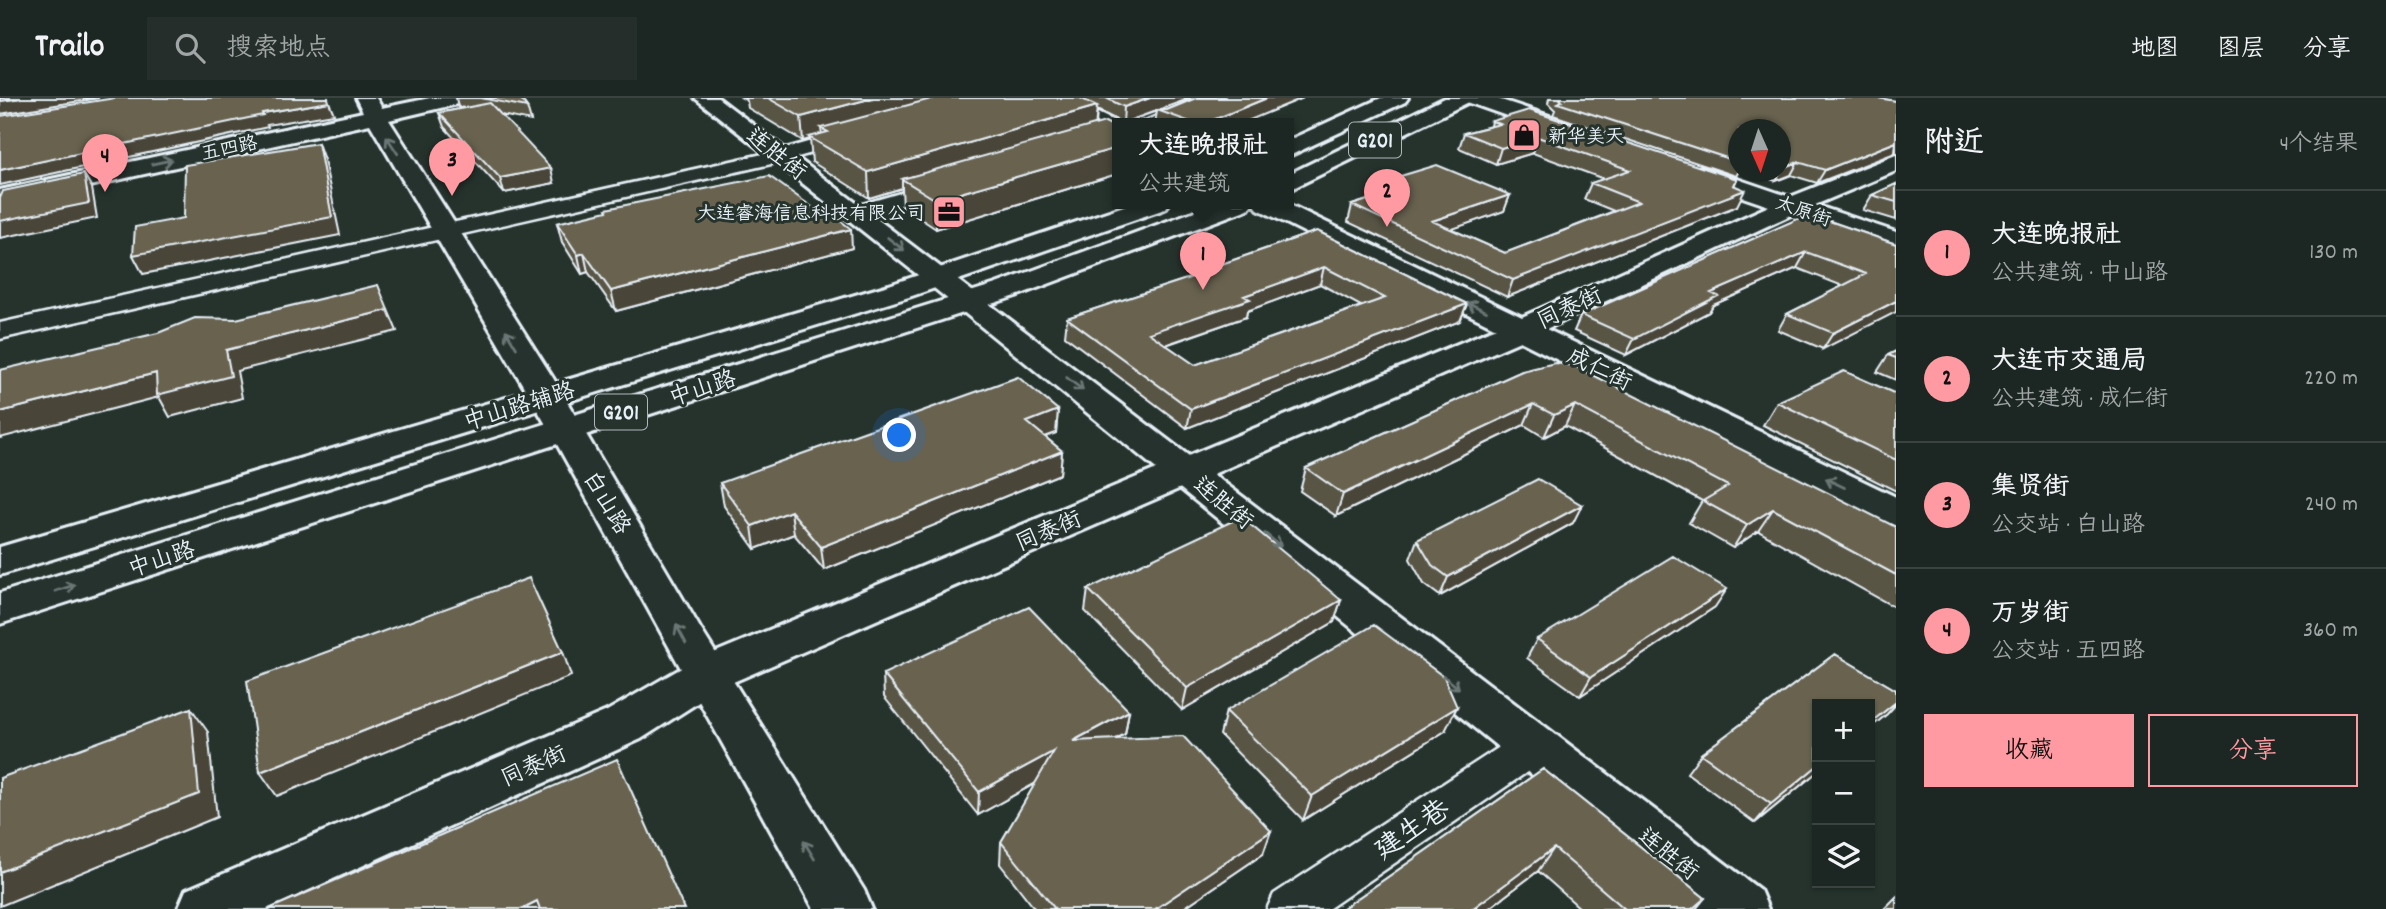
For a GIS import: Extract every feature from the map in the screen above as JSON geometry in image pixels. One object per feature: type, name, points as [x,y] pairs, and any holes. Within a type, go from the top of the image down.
[{"type":"main road","name":"五四路","points":[[0,198],[371,107],[458,98]]},
{"type":"main road","name":"连胜街","points":[[705,98],[856,212],[1740,909]]},
{"type":"main road","points":[[1051,98],[1112,130]]},
{"type":"main road","points":[[1294,147],[1398,98]]},
{"type":"main road","name":"G201","points":[[1294,161],[1427,98]]},
{"type":"main road","name":"G201","points":[[1294,181],[1462,98]]},
{"type":"main road","points":[[1474,98],[1594,139]]},
{"type":"main road","name":"白山路","points":[[371,107],[555,413],[632,544],[689,649],[708,674],[724,708],[844,909]]},
{"type":"main road","name":"同泰街","points":[[206,909],[624,725],[708,674],[1521,329],[1792,205],[1896,162]]},
{"type":"main road","name":"太原街","points":[[1671,165],[1896,241]]},
{"type":"main road","points":[[955,290],[1144,209]]},
{"type":"main road","name":"中山路","points":[[955,290],[1181,209]]},
{"type":"main road","name":"中山路","points":[[0,584],[1222,209]]},
{"type":"main road","name":"成仁街","points":[[1277,209],[1896,513]]},
{"type":"main road","name":"中山路","points":[[0,609],[555,413]]},
{"type":"main road","name":"中山路辅路","points":[[0,561],[555,413]]},
{"type":"street","points":[[1163,118],[1215,98]]},
{"type":"street","points":[[0,331],[780,156],[872,131]]},
{"type":"street","points":[[1091,142],[1112,135]]},
{"type":"street","points":[[856,212],[960,181]]},
{"type":"street","name":"建生巷","points":[[1290,909],[1532,747]]},
{"type":"building","points":[[0,98],[21,98],[0,101]]},
{"type":"building","points":[[115,98],[328,98],[329,102],[262,113],[263,115],[0,170],[0,116]]},
{"type":"building","points":[[481,98],[520,98],[527,107]]},
{"type":"building","points":[[768,98],[873,98],[801,117]]},
{"type":"building","points":[[935,98],[1080,98],[1097,106],[868,172],[809,137],[828,132],[821,128]]},
{"type":"building","points":[[1106,98],[1150,98],[1124,107]]},
{"type":"building","points":[[1196,98],[1267,98],[1218,118],[1179,118],[1157,110],[1167,110]]},
{"type":"building","points":[[1559,98],[1878,98],[1896,101],[1896,142],[1825,170],[1798,162],[1791,165],[1791,119],[1728,119],[1728,158],[1558,103],[1562,101]]},
{"type":"building","points":[[490,103],[551,168],[500,178],[439,113]]},
{"type":"building","points":[[1529,110],[1728,176],[1728,182],[1735,182],[1733,185],[1745,190],[1513,280],[1352,205],[1403,189],[1384,181],[1437,165],[1510,195],[1432,221],[1505,253],[1639,202],[1591,183],[1630,170],[1538,137],[1501,148],[1464,133],[1500,124],[1492,121]]},
{"type":"building","points":[[1105,122],[1112,126],[1112,149],[936,200],[902,179]]},
{"type":"building","points":[[318,143],[332,217],[133,255],[135,227],[184,218],[185,165]]},
{"type":"building","points":[[84,174],[89,203],[0,221],[0,198],[3,191]]},
{"type":"building","points":[[769,176],[819,212],[827,210],[851,229],[611,291],[584,253],[578,255],[557,223],[607,211],[606,209]]},
{"type":"building","points":[[1896,184],[1896,202],[1872,195]]},
{"type":"building","points":[[1809,214],[1896,244],[1896,301],[1833,333],[1787,314],[1866,274],[1806,252],[1711,293],[1718,296],[1634,339],[1581,315]]},
{"type":"building","points":[[1317,231],[1467,304],[1191,409],[1067,318],[1220,268],[1216,266]],"holes":[[[1324,267],[1385,298],[1195,365],[1149,333],[1250,299],[1244,296]]]},
{"type":"building","points":[[378,285],[388,310],[226,350],[231,376],[157,395],[156,373],[0,412],[0,370],[158,333],[195,318],[236,319]]},
{"type":"building","points":[[1555,363],[1575,366],[1896,527],[1896,575],[1773,509],[1747,525],[1703,501],[1728,486],[1575,405],[1554,415],[1533,404],[1343,494],[1306,468],[1522,371]]},
{"type":"building","points":[[1844,371],[1896,394],[1896,460],[1777,402]]},
{"type":"building","points":[[1018,377],[1058,410],[1027,422],[1062,451],[821,547],[791,511],[752,526],[720,483]]},
{"type":"building","points":[[1538,479],[1582,505],[1448,577],[1432,565],[1417,540]]},
{"type":"building","points":[[1241,517],[1341,600],[1187,688],[1088,589]]},
{"type":"building","points":[[1673,556],[1727,589],[1591,677],[1537,639]]},
{"type":"building","points":[[529,578],[563,652],[260,772],[247,681]]},
{"type":"building","points":[[1029,607],[1129,711],[1073,741],[1183,736],[1271,831],[1155,909],[1055,909],[1001,842],[1054,751],[979,792],[883,674]]},
{"type":"building","points":[[1374,625],[1444,677],[1457,707],[1312,796],[1226,711]]},
{"type":"building","points":[[1835,654],[1896,690],[1896,702],[1875,719],[1875,699],[1812,699],[1812,770],[1771,804],[1701,754]]},
{"type":"building","points":[[191,708],[199,794],[0,872],[0,778]]},
{"type":"building","points":[[617,759],[684,909],[540,909],[537,901],[521,909],[269,909]]},
{"type":"building","points":[[1543,769],[1705,898],[1692,909],[1625,909],[1554,848],[1472,909],[1342,909]]},
{"type":"place","name":"新华美天","points":[[1524,135]]},
{"type":"place","name":"万岁街","points":[[105,192]]},
{"type":"place","name":"集贤街","points":[[452,196]]},
{"type":"place","name":"大连睿海信息科技有限公司","points":[[949,212]]},
{"type":"place","name":"大连市交通局","points":[[1387,227]]},
{"type":"place","name":"大连晚报社","points":[[1203,290]]}]
